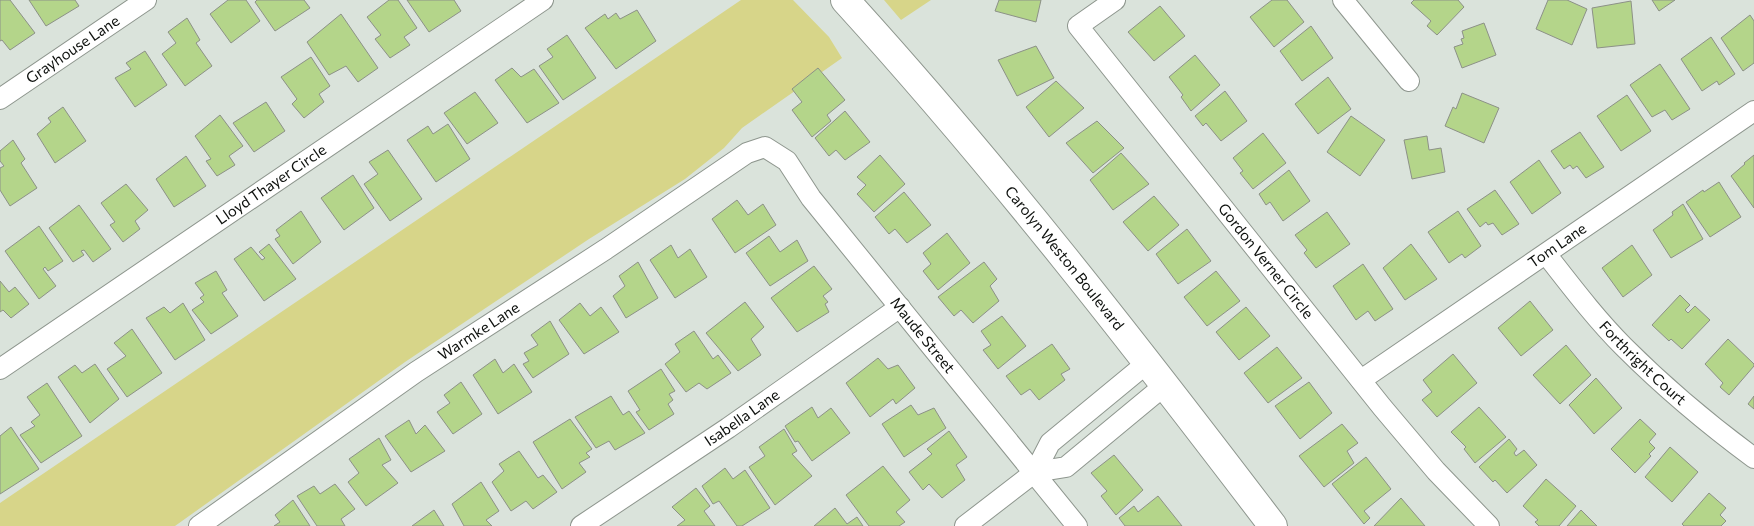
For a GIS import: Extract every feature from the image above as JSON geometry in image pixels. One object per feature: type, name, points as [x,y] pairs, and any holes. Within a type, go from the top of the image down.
[{"type":"street","name":"Grayhouse Lane","points":[[0,99],[146,0]]},
{"type":"street","name":"Lloyd Thayer Circle","points":[[0,369],[543,0]]},
{"type":"street","name":"Carolyn Weston Boulevard","points":[[845,0],[977,151],[1148,363],[1273,526]]},
{"type":"street","name":"Gordon Verner Circle","points":[[1115,0],[1078,26],[1361,380],[1436,471],[1489,526]]},
{"type":"street","points":[[1343,0],[1409,81]]},
{"type":"street","name":"Tom Lane","points":[[1361,380],[1754,111]]},
{"type":"street","name":"Maude Street","points":[[765,147],[787,161],[811,198],[1077,526]]},
{"type":"street","name":"Warmke Lane","points":[[199,526],[416,372],[606,249],[747,154],[765,147]]},
{"type":"street","name":"Forthright Court","points":[[1546,254],[1583,302],[1623,346],[1668,390],[1714,429],[1754,458]]},
{"type":"street","name":"Isabella Lane","points":[[581,526],[728,428],[900,307]]},
{"type":"street","points":[[965,526],[1035,472],[1050,443],[1148,363]]},
{"type":"street","points":[[1035,472],[1066,467],[1165,385]]},
{"type":"shaded area","points":[[741,0],[793,0],[829,37],[842,58],[742,128],[724,148],[685,179],[589,239],[405,362],[175,526],[0,526],[0,503]]},
{"type":"shaded area","points":[[884,0],[931,0],[901,20]]},
{"type":"building","points":[[0,0],[10,0],[35,33],[10,50],[2,40],[0,41]]},
{"type":"building","points":[[29,0],[75,0],[79,6],[46,26]]},
{"type":"building","points":[[228,0],[246,0],[260,21],[231,43],[210,14]]},
{"type":"building","points":[[257,0],[304,0],[310,8],[275,31],[255,2]]},
{"type":"building","points":[[389,0],[398,0],[417,28],[404,37],[410,45],[390,58],[375,39],[381,35],[367,17]]},
{"type":"building","points":[[407,0],[454,0],[461,11],[429,32]]},
{"type":"building","points":[[999,0],[1041,0],[1036,22],[995,11]]},
{"type":"building","points":[[1272,0],[1287,0],[1304,22],[1274,47],[1250,17]]},
{"type":"building","points":[[1414,0],[1458,0],[1464,7],[1437,35],[1427,26],[1431,21],[1411,3]]},
{"type":"building","points":[[1548,0],[1567,0],[1587,9],[1572,45],[1536,29]]},
{"type":"building","points":[[1652,0],[1675,0],[1659,11]]},
{"type":"building","points":[[1631,1],[1635,44],[1597,48],[1592,8]]},
{"type":"building","points":[[1160,6],[1185,36],[1154,61],[1128,32]]},
{"type":"building","points":[[637,10],[656,41],[616,69],[585,28],[605,14],[608,19],[616,13],[620,19]]},
{"type":"building","points":[[341,14],[378,68],[358,82],[346,66],[329,75],[307,42]]},
{"type":"building","points":[[1750,15],[1754,21],[1754,63],[1743,71],[1721,38]]},
{"type":"building","points":[[187,18],[200,40],[196,43],[212,66],[185,86],[162,54],[176,43],[168,32]]},
{"type":"building","points":[[1484,23],[1496,55],[1462,68],[1454,47],[1463,44],[1461,39],[1464,38],[1462,31]]},
{"type":"building","points":[[1311,26],[1333,58],[1302,81],[1280,51]]},
{"type":"building","points":[[567,35],[596,78],[563,100],[539,66],[553,57],[547,49]]},
{"type":"building","points":[[1711,37],[1735,74],[1719,85],[1717,81],[1702,91],[1681,59]]},
{"type":"building","points":[[1036,46],[1054,78],[1017,96],[998,60]]},
{"type":"building","points":[[145,51],[167,85],[135,107],[115,78],[131,69],[126,63]]},
{"type":"building","points":[[1195,55],[1220,85],[1191,111],[1181,97],[1183,95],[1169,77]]},
{"type":"building","points":[[311,57],[330,86],[319,94],[324,102],[304,118],[292,104],[297,99],[281,77]]},
{"type":"building","points":[[1660,64],[1690,109],[1672,120],[1665,110],[1652,117],[1630,85]]},
{"type":"building","points":[[512,68],[521,77],[534,69],[559,103],[527,123],[495,80]]},
{"type":"building","points":[[818,68],[845,100],[827,115],[831,121],[812,137],[792,110],[802,102],[792,89]]},
{"type":"building","points":[[1328,77],[1351,109],[1318,134],[1295,104]]},
{"type":"building","points":[[1056,81],[1084,108],[1049,137],[1026,107]]},
{"type":"building","points":[[1225,91],[1247,121],[1221,141],[1206,123],[1203,126],[1195,116]]},
{"type":"building","points":[[475,92],[498,123],[467,144],[444,113]]},
{"type":"building","points":[[1462,93],[1499,108],[1484,143],[1445,126],[1453,107],[1456,109]]},
{"type":"building","points":[[1627,95],[1651,131],[1621,151],[1597,116]]},
{"type":"building","points":[[266,102],[285,131],[254,152],[233,123]]},
{"type":"building","points":[[63,107],[86,141],[55,163],[37,134],[51,122],[48,118]]},
{"type":"building","points":[[845,111],[870,142],[845,160],[836,150],[829,156],[815,138]]},
{"type":"building","points":[[220,115],[243,146],[229,156],[235,165],[217,176],[206,161],[211,159],[195,136]]},
{"type":"building","points":[[1351,116],[1385,140],[1360,176],[1327,152]]},
{"type":"building","points":[[1097,121],[1124,148],[1093,173],[1066,143]]},
{"type":"building","points":[[448,124],[470,159],[436,182],[407,140],[428,126],[433,134]]},
{"type":"building","points":[[1580,132],[1604,167],[1586,178],[1577,166],[1573,169],[1570,165],[1564,169],[1551,151]]},
{"type":"building","points":[[1263,133],[1286,163],[1253,189],[1240,173],[1243,171],[1233,158]]},
{"type":"building","points":[[1427,136],[1429,150],[1441,148],[1445,172],[1412,179],[1404,140]]},
{"type":"building","points":[[13,140],[25,159],[21,163],[37,188],[10,206],[0,190],[0,168],[4,166],[0,161],[0,151]]},
{"type":"building","points":[[388,150],[422,199],[390,221],[364,184],[378,174],[369,162]]},
{"type":"building","points":[[1121,153],[1149,184],[1113,210],[1090,180]]},
{"type":"building","points":[[880,155],[905,184],[874,212],[857,194],[866,185],[857,177]]},
{"type":"building","points":[[1754,155],[1754,208],[1731,176]]},
{"type":"building","points":[[186,156],[206,186],[174,207],[156,179]]},
{"type":"building","points":[[1539,160],[1561,193],[1532,214],[1510,182]]},
{"type":"building","points":[[1289,170],[1310,201],[1283,221],[1270,202],[1266,205],[1259,194]]},
{"type":"building","points":[[353,175],[374,208],[344,230],[321,198]]},
{"type":"building","points":[[1719,182],[1741,217],[1710,237],[1686,202]]},
{"type":"building","points":[[126,184],[148,210],[135,221],[140,229],[123,242],[110,225],[115,222],[101,203]]},
{"type":"building","points":[[1495,190],[1519,224],[1502,235],[1493,223],[1488,225],[1486,222],[1480,227],[1467,209]]},
{"type":"building","points":[[904,192],[931,225],[907,243],[895,229],[889,234],[875,217]]},
{"type":"building","points":[[1154,196],[1179,225],[1148,251],[1123,222]]},
{"type":"building","points":[[737,200],[748,215],[763,204],[776,225],[735,253],[712,219]]},
{"type":"building","points":[[1683,204],[1703,239],[1671,258],[1653,230],[1673,215],[1672,212]]},
{"type":"building","points":[[79,205],[111,249],[93,262],[84,250],[81,251],[84,255],[73,262],[49,228]]},
{"type":"building","points":[[301,211],[321,242],[293,264],[275,239],[280,236],[276,230]]},
{"type":"building","points":[[1458,211],[1481,246],[1465,258],[1462,254],[1449,263],[1428,232]]},
{"type":"building","points":[[1327,212],[1350,244],[1316,268],[1304,253],[1307,250],[1295,235]]},
{"type":"building","points":[[39,226],[63,261],[48,271],[45,267],[43,269],[56,286],[39,299],[5,251]]},
{"type":"building","points":[[1187,229],[1211,261],[1178,284],[1156,254]]},
{"type":"building","points":[[947,233],[970,263],[938,290],[923,271],[931,264],[923,253]]},
{"type":"building","points":[[769,236],[780,252],[797,240],[808,261],[770,286],[746,253]]},
{"type":"building","points":[[269,244],[296,279],[264,301],[234,259],[251,247],[262,260],[265,258],[259,252]]},
{"type":"building","points":[[1411,244],[1437,279],[1405,300],[1383,268]]},
{"type":"building","points":[[671,245],[678,258],[690,249],[707,277],[675,298],[650,260]]},
{"type":"building","points":[[1632,245],[1652,275],[1623,297],[1602,268]]},
{"type":"building","points":[[638,262],[658,298],[626,318],[613,296],[625,286],[619,276]]},
{"type":"building","points":[[984,262],[997,279],[990,286],[999,301],[973,323],[961,310],[954,316],[938,297]]},
{"type":"building","points":[[1363,264],[1393,309],[1375,321],[1368,311],[1356,320],[1333,286]]},
{"type":"building","points":[[814,266],[832,289],[823,296],[828,302],[825,304],[829,312],[797,332],[771,298]]},
{"type":"building","points":[[216,271],[227,290],[222,293],[238,316],[211,334],[192,310],[204,302],[200,298],[204,295],[195,283]]},
{"type":"building","points":[[1216,271],[1240,301],[1207,326],[1184,297]]},
{"type":"building","points":[[0,281],[9,292],[15,287],[29,304],[11,318],[3,310],[0,312]]},
{"type":"building","points":[[1680,295],[1690,305],[1685,310],[1688,313],[1695,306],[1710,320],[1682,349],[1671,339],[1669,341],[1652,325]]},
{"type":"building","points":[[1530,301],[1553,330],[1521,356],[1498,328]]},
{"type":"building","points":[[745,302],[764,327],[751,339],[761,355],[738,371],[706,333]]},
{"type":"building","points":[[183,303],[205,340],[175,360],[146,318],[164,307],[170,313]]},
{"type":"building","points":[[580,303],[590,316],[601,307],[619,332],[584,354],[559,320]]},
{"type":"building","points":[[1246,307],[1270,336],[1239,360],[1216,332]]},
{"type":"building","points":[[1002,316],[1026,346],[998,369],[983,350],[991,345],[981,331]]},
{"type":"building","points":[[550,321],[569,354],[533,378],[523,364],[529,361],[524,353],[538,345],[531,335]]},
{"type":"building","points":[[132,329],[162,373],[127,397],[107,369],[126,356],[114,343]]},
{"type":"building","points":[[694,331],[713,359],[718,355],[731,373],[707,389],[699,383],[686,392],[665,364],[680,352],[675,344]]},
{"type":"building","points":[[1728,339],[1754,364],[1729,395],[1720,387],[1723,383],[1705,364]]},
{"type":"building","points":[[1052,344],[1070,369],[1061,374],[1065,380],[1039,400],[1030,389],[1021,395],[1006,376]]},
{"type":"building","points":[[1566,345],[1591,375],[1560,404],[1533,375]]},
{"type":"building","points":[[1277,347],[1302,378],[1268,403],[1244,373]]},
{"type":"building","points":[[1453,354],[1477,383],[1437,417],[1422,400],[1432,392],[1423,380]]},
{"type":"building","points":[[878,358],[888,369],[898,365],[915,388],[896,404],[893,399],[870,417],[846,383]]},
{"type":"building","points":[[495,359],[503,373],[514,364],[532,392],[498,414],[473,375]]},
{"type":"building","points":[[95,364],[119,399],[90,423],[58,377],[75,365],[82,373]]},
{"type":"building","points":[[661,369],[675,391],[669,394],[673,400],[668,404],[674,414],[649,430],[636,412],[640,410],[628,391]]},
{"type":"building","points":[[1596,378],[1622,408],[1594,434],[1569,405]]},
{"type":"building","points":[[461,382],[482,414],[453,434],[437,412],[450,403],[444,395]]},
{"type":"building","points":[[1309,382],[1332,413],[1300,439],[1275,406]]},
{"type":"building","points":[[47,383],[82,436],[41,463],[20,435],[35,426],[31,422],[40,415],[27,397]]},
{"type":"building","points":[[611,396],[623,415],[629,411],[645,433],[615,450],[609,441],[596,448],[575,417]]},
{"type":"building","points":[[1754,396],[1754,409],[1748,404]]},
{"type":"building","points":[[911,405],[918,415],[934,408],[946,428],[904,457],[882,424]]},
{"type":"building","points":[[812,407],[818,418],[831,408],[850,433],[812,461],[798,441],[795,442],[785,426]]},
{"type":"building","points":[[1479,407],[1506,437],[1475,463],[1464,449],[1466,447],[1451,432]]},
{"type":"building","points":[[570,419],[592,449],[586,453],[590,457],[579,463],[586,472],[562,489],[533,442]]},
{"type":"building","points":[[1640,419],[1656,434],[1649,442],[1655,448],[1649,454],[1651,456],[1635,473],[1611,449]]},
{"type":"building","points":[[409,420],[416,434],[425,425],[445,451],[411,472],[385,436]]},
{"type":"building","points":[[1342,424],[1358,443],[1347,451],[1354,463],[1324,487],[1299,456]]},
{"type":"building","points":[[11,427],[39,469],[0,494],[0,436]]},
{"type":"building","points":[[784,429],[797,451],[792,454],[812,476],[775,505],[749,467],[765,456],[759,447]]},
{"type":"building","points":[[949,431],[967,457],[956,465],[965,480],[942,498],[929,484],[923,490],[909,472],[932,454],[927,449]]},
{"type":"building","points":[[379,438],[391,460],[382,465],[398,483],[366,506],[348,482],[359,473],[349,459]]},
{"type":"building","points":[[1509,439],[1517,449],[1514,453],[1516,456],[1524,450],[1537,465],[1507,493],[1479,467]]},
{"type":"building","points":[[1670,447],[1698,472],[1672,502],[1645,477]]},
{"type":"building","points":[[519,451],[538,478],[543,475],[557,492],[533,509],[526,501],[511,511],[492,482],[504,471],[499,464]]},
{"type":"building","points":[[1114,455],[1143,490],[1116,515],[1101,496],[1107,491],[1091,473]]},
{"type":"building","points":[[1366,457],[1391,489],[1364,511],[1370,518],[1364,524],[1332,484]]},
{"type":"building","points":[[883,466],[910,500],[896,512],[905,522],[899,526],[869,526],[846,495]]},
{"type":"building","points":[[725,468],[733,479],[745,470],[770,508],[742,526],[737,526],[719,501],[713,504],[702,486]]},
{"type":"building","points":[[1546,479],[1576,506],[1559,526],[1539,526],[1535,522],[1538,520],[1523,506]]},
{"type":"building","points":[[481,482],[499,511],[486,520],[492,526],[464,526],[452,504]]},
{"type":"building","points":[[335,484],[355,509],[341,519],[345,526],[317,526],[297,496],[314,486],[320,494]]},
{"type":"building","points":[[696,488],[710,506],[704,511],[715,526],[677,526],[685,520],[672,507]]},
{"type":"building","points":[[1709,493],[1726,508],[1720,515],[1726,521],[1721,526],[1684,526],[1682,524]]},
{"type":"building","points":[[1158,496],[1182,526],[1125,526],[1119,518],[1134,506],[1138,512]]},
{"type":"building","points":[[1401,498],[1425,526],[1374,526]]},
{"type":"building","points":[[293,500],[310,526],[274,526],[280,522],[275,515]]},
{"type":"building","points":[[835,508],[847,524],[857,517],[863,526],[814,526]]},
{"type":"building","points":[[434,510],[444,526],[412,526]]},
{"type":"building","points":[[1581,510],[1597,526],[1567,526]]}]
